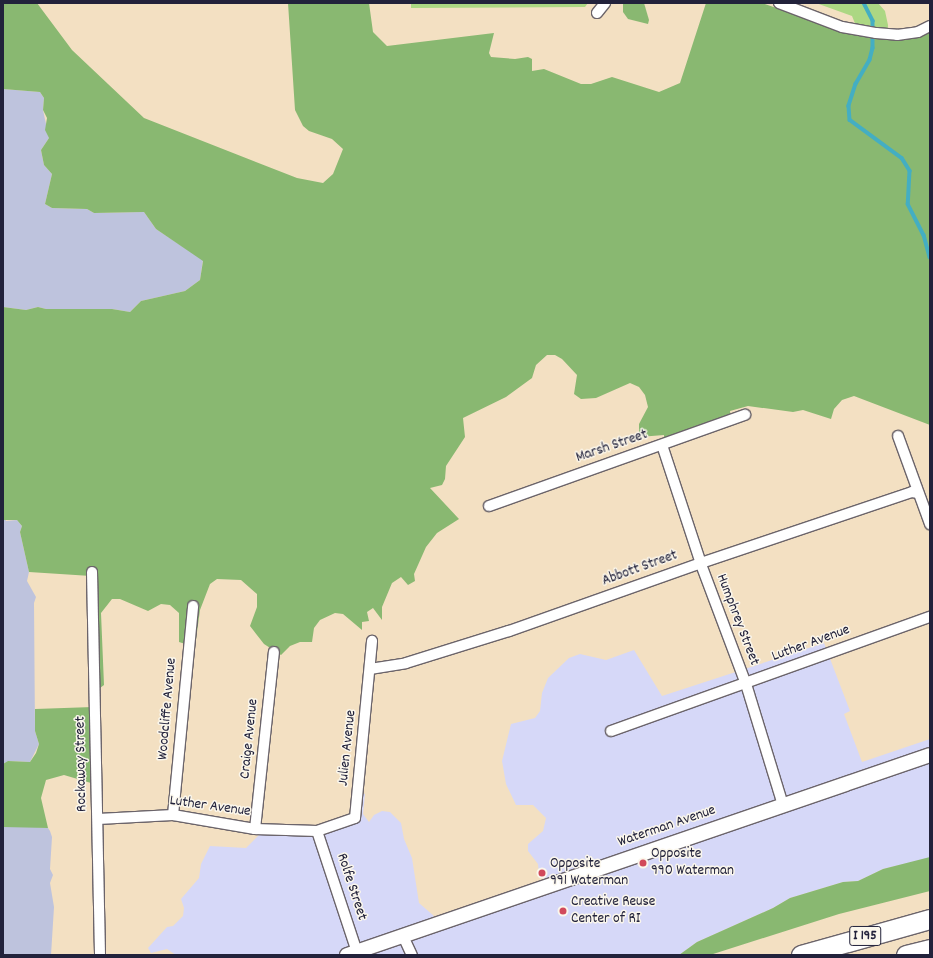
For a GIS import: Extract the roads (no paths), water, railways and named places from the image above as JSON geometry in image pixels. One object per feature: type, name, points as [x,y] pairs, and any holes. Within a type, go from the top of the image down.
[{"type":"highway","name":"I 195","points":[[801,955],[930,919]]},
{"type":"highway","points":[[906,955],[930,949]]},
{"type":"main road","name":"Waterman Avenue","points":[[352,953],[930,755]]},
{"type":"street","points":[[597,13],[605,3]]},
{"type":"street","points":[[779,3],[842,27],[872,32],[902,34],[918,32],[930,26]]},
{"type":"street","name":"Marsh Street","points":[[489,506],[745,415]]},
{"type":"street","points":[[898,436],[930,524]]},
{"type":"street","name":"Humphrey Street","points":[[662,445],[701,563],[746,684],[783,805]]},
{"type":"street","name":"Abbott Street","points":[[370,670],[406,663],[509,631],[701,563],[912,492],[918,493]]},
{"type":"street","name":"Rockaway Street","points":[[92,572],[100,955]]},
{"type":"street","name":"Woodcliffe Avenue","points":[[173,815],[193,606]]},
{"type":"street","name":"Luther Avenue","points":[[611,731],[930,617]]},
{"type":"street","name":"Julien Avenue","points":[[317,831],[355,818],[372,641]]},
{"type":"street","name":"Craige Avenue","points":[[255,829],[274,652]]},
{"type":"street","name":"Luther Avenue","points":[[98,819],[173,815],[255,829],[317,831]]},
{"type":"street","name":"Rolfe Street","points":[[317,831],[352,953]]},
{"type":"street","points":[[403,936],[412,955]]},
{"type":"waterway","points":[[864,3],[873,21],[873,48],[870,60],[856,84],[849,106],[850,120],[902,158],[910,171],[908,204],[924,235],[930,257]]},
{"type":"place","name":"Opposite 990 Waterman","points":[[643,863]]},
{"type":"place","name":"Opposite 991 Waterman","points":[[542,873]]},
{"type":"place","name":"Creative Reuse Center of RI","points":[[563,911]]}]
